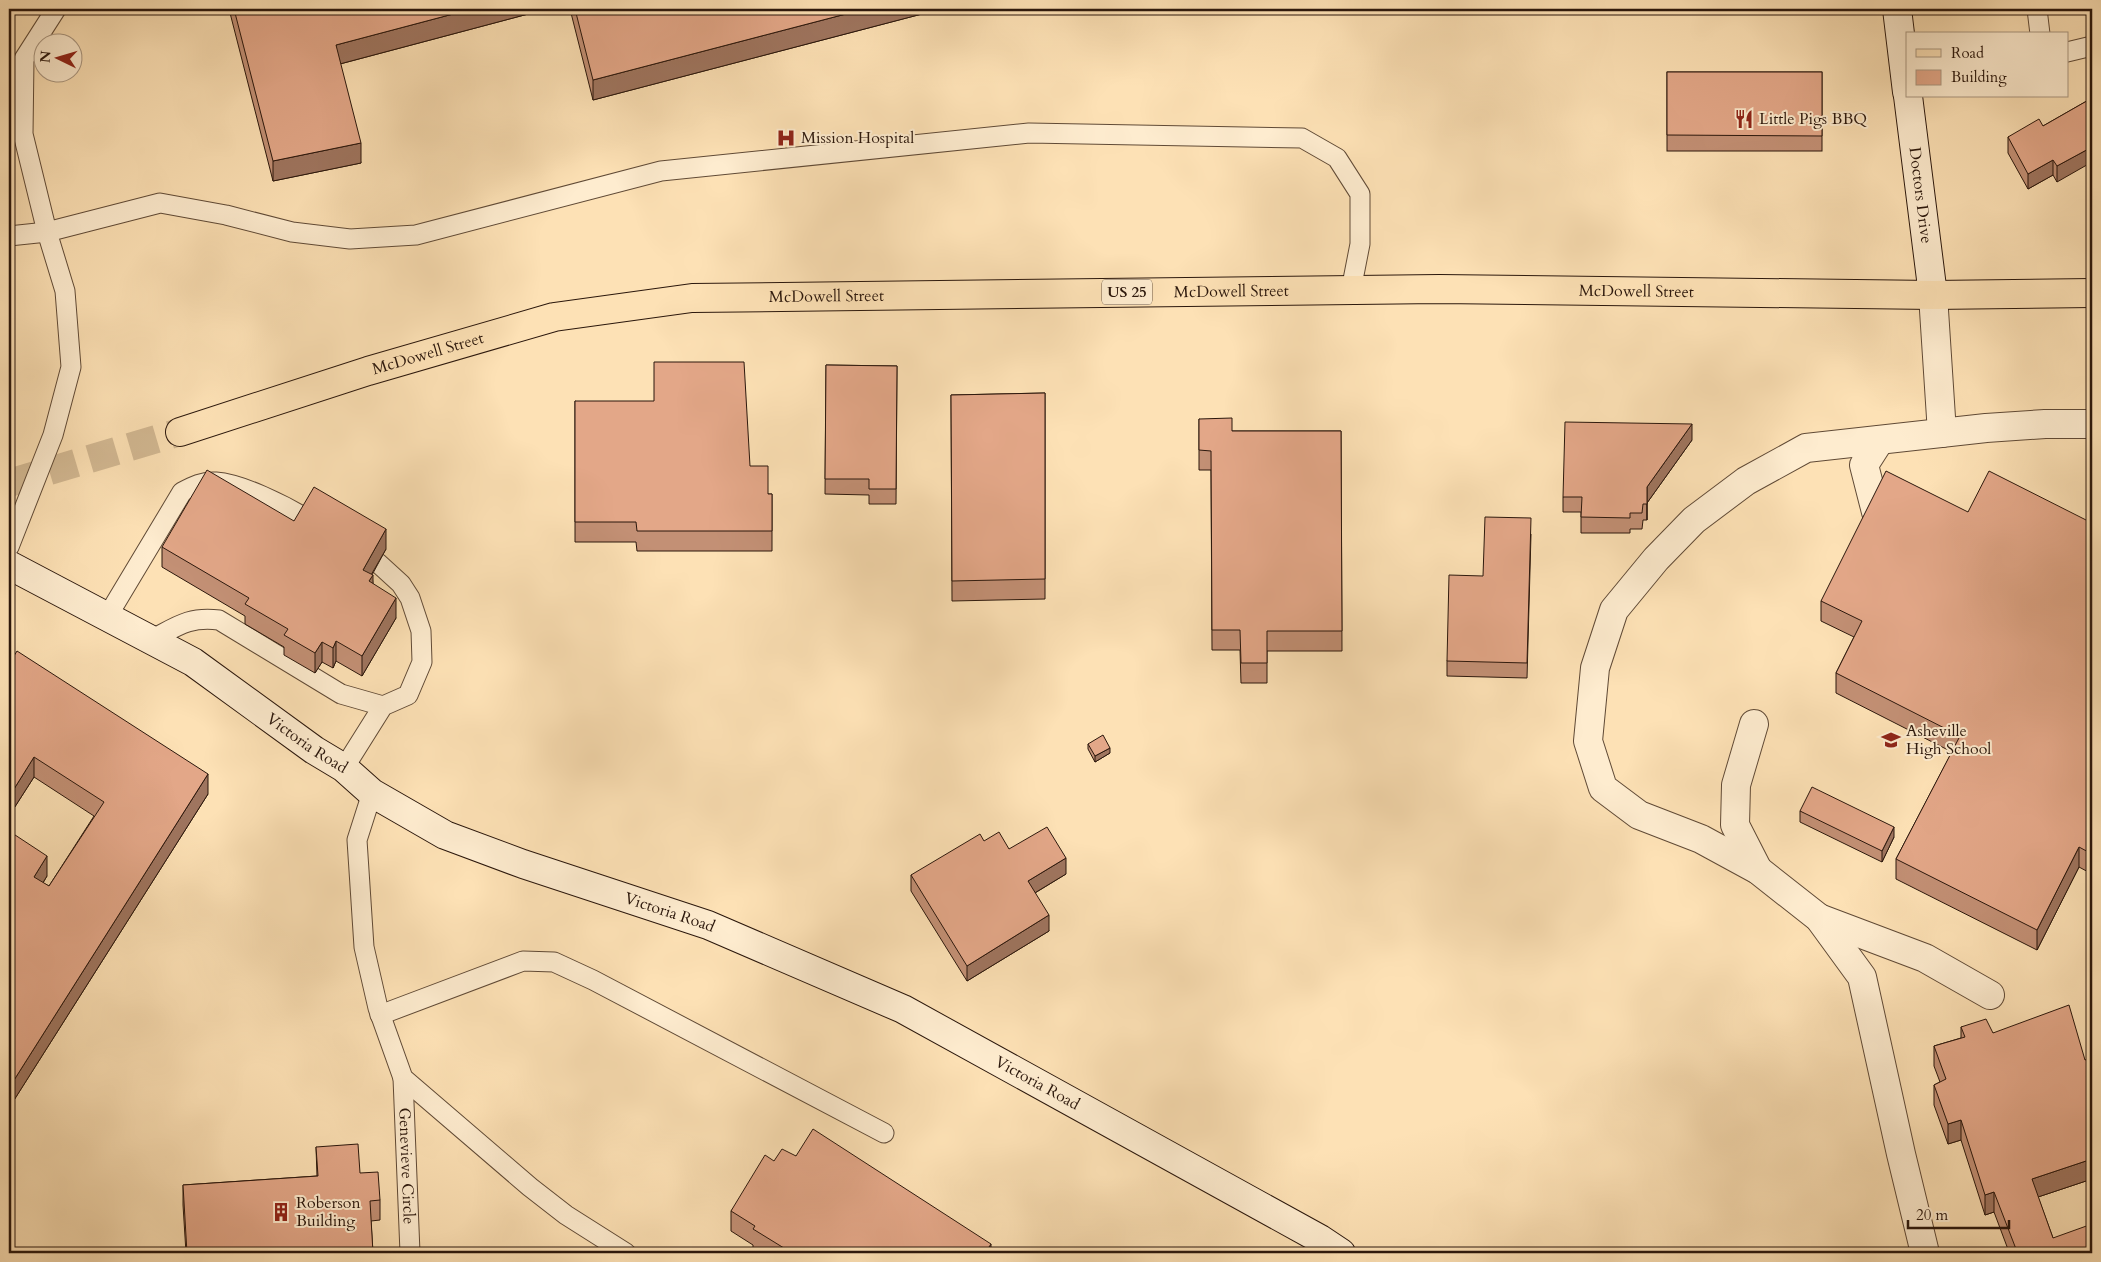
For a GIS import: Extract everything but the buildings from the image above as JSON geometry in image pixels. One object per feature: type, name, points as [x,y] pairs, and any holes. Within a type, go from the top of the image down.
[{"type":"main road","name":"McDowell Street","points":[[180,432],[368,371],[554,317],[692,298],[1351,290],[1933,295],[2092,293]]},
{"type":"street","points":[[1897,9],[1906,84]]},
{"type":"street","name":"Doctors Drive","points":[[1908,98],[1933,295],[1942,433]]},
{"type":"street","points":[[1925,1253],[1862,976],[1820,918],[1758,870],[1701,839],[1639,815],[1603,788],[1588,741],[1595,668],[1614,610],[1656,559],[1694,520],[1746,481],[1806,448],[2045,424],[2092,424]]},
{"type":"street","points":[[1876,512],[1864,465],[1880,440]]},
{"type":"street","name":"Victoria Road","points":[[9,565],[193,662],[314,750],[344,768],[372,793],[445,835],[523,864],[708,925],[902,1009],[1320,1239],[1341,1253]]},
{"type":"street","points":[[1754,724],[1736,785],[1735,825],[1758,870]]},
{"type":"street","points":[[1820,918],[1925,958],[1990,995]]},
{"type":"lane","points":[[9,548],[53,435],[71,367],[65,291],[47,232],[23,134],[16,59],[56,9]]},
{"type":"lane","points":[[2037,9],[2040,32]]},
{"type":"lane","points":[[2068,52],[2092,46]]},
{"type":"lane","points":[[9,236],[47,232],[160,203],[226,215],[292,232],[350,240],[416,235],[671,170],[1029,133],[1302,138],[1337,158],[1360,194],[1360,244],[1351,290]]},
{"type":"lane","points":[[107,617],[182,492],[198,483],[216,482],[239,488],[287,507],[307,519]]},
{"type":"lane","points":[[344,768],[383,706],[408,696],[422,662],[421,631],[410,598],[401,584],[378,563]]},
{"type":"lane","points":[[151,640],[190,620],[205,618],[219,620],[340,694],[383,706]]},
{"type":"lane","points":[[372,793],[358,840],[364,947],[380,1015],[403,1078],[530,1187],[566,1215],[626,1253]]},
{"type":"lane","points":[[380,1015],[523,961],[554,962],[593,980],[884,1133]]},
{"type":"lane","name":"Genevieve Circle","points":[[403,1078],[410,1253]]},
{"type":"tunnel","points":[[9,483],[180,432]]},
{"type":"place","name":"Little Pigs BBQ","points":[[1744,119]]},
{"type":"place","name":"Mission Hospital","points":[[786,138]]},
{"type":"place","name":"Asheville High School","points":[[1891,740]]},
{"type":"place","name":"Roberson Building","points":[[281,1212]]}]
